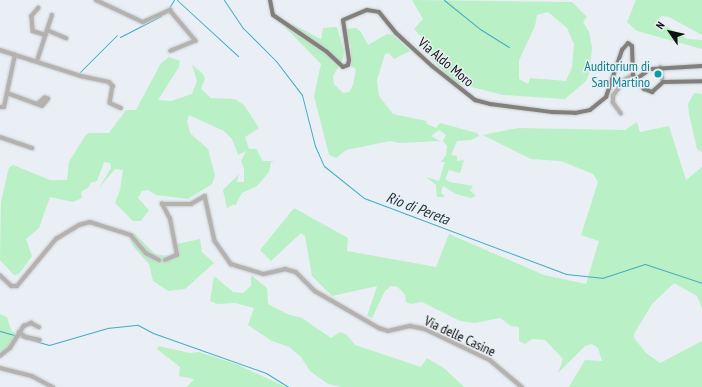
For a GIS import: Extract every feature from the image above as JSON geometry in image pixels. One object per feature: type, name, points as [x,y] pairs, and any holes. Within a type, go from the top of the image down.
[{"type":"main road","name":"Via Aldo Moro","points":[[270,0],[273,15],[323,48],[343,67],[348,65],[349,60],[343,20],[367,10],[379,12],[396,33],[432,66],[475,100],[490,104],[552,112],[575,113],[590,110],[606,97],[622,50],[628,43],[632,46],[634,77]]},
{"type":"main road","points":[[652,69],[661,67],[702,66]]},
{"type":"main road","points":[[646,72],[634,77],[644,89],[650,92],[663,82],[702,81]]},
{"type":"street","points":[[96,0],[143,22],[170,10],[196,41],[171,51]]},
{"type":"street","points":[[39,8],[32,16],[33,31],[45,35]]},
{"type":"street","points":[[37,61],[52,15]]},
{"type":"street","points":[[47,30],[66,38]]},
{"type":"street","points":[[0,50],[80,76],[112,83],[110,103],[121,108]]},
{"type":"street","points":[[0,107],[4,106],[15,55]]},
{"type":"street","points":[[661,67],[663,82]]},
{"type":"street","points":[[621,114],[613,103],[613,96],[624,80],[634,77]]},
{"type":"street","points":[[7,93],[38,104]]},
{"type":"street","points":[[0,137],[32,148]]},
{"type":"street","name":"Via delle Casine","points":[[165,260],[177,255],[170,219],[162,204],[191,204],[205,196],[215,241],[231,264],[264,274],[286,269],[296,272],[315,291],[379,328],[388,331],[410,326],[425,329],[490,360],[522,387]]},
{"type":"street","points":[[0,275],[12,286],[17,286],[56,239],[79,225],[90,222],[131,235],[146,253],[158,260]]},
{"type":"street","points":[[0,356],[5,354],[18,335],[28,324],[39,327]]},
{"type":"street","points":[[18,335],[40,340]]},
{"type":"street","points":[[0,368],[32,376],[53,387]]},
{"type":"green space","points":[[412,0],[572,2],[587,17],[583,22],[589,32],[592,48],[589,74],[586,81],[565,99],[503,95],[456,83],[422,50],[427,43],[414,29],[423,19]],"holes":[[[548,12],[567,28],[574,44],[572,67],[566,81],[530,78],[528,84],[519,79],[519,60],[535,26],[537,15]]]},
{"type":"green space","points":[[636,0],[702,0],[702,35],[669,17],[661,16],[658,21],[687,39],[702,40],[702,49],[637,31],[627,22]]},
{"type":"green space","points":[[286,21],[321,39],[323,28],[337,27],[344,51],[343,59],[333,76],[334,84],[343,93],[349,92],[353,85],[356,69],[351,66],[351,46],[346,29],[356,28],[361,32],[368,45],[387,34],[393,35],[410,51],[394,59],[389,53],[385,54],[377,80],[379,96],[393,114],[426,121],[427,124],[436,128],[440,123],[477,133],[479,136],[471,140],[457,141],[451,155],[457,156],[457,161],[464,160],[460,173],[449,170],[445,179],[450,182],[473,186],[470,190],[476,196],[471,198],[456,194],[443,186],[441,192],[445,197],[437,197],[436,185],[426,177],[439,181],[445,162],[441,162],[446,155],[447,146],[443,141],[446,135],[439,130],[431,136],[440,141],[400,143],[390,141],[346,150],[336,158],[329,155],[314,96],[321,64],[285,27]]},
{"type":"green space","points":[[169,57],[180,61],[179,67],[158,100],[171,101],[192,94],[197,81],[192,65],[203,74],[205,78],[201,89],[211,98],[235,99],[244,105],[259,128],[245,137],[249,149],[256,149],[263,161],[275,161],[271,162],[269,172],[257,186],[242,193],[235,206],[234,204],[227,208],[223,190],[239,174],[237,182],[244,182],[244,168],[241,161],[246,151],[238,155],[232,139],[224,131],[189,115],[187,121],[190,133],[208,149],[215,175],[212,184],[188,199],[156,195],[148,190],[142,191],[138,198],[149,210],[141,221],[133,221],[115,203],[120,190],[123,170],[115,169],[99,188],[111,168],[110,163],[104,162],[97,181],[90,183],[89,187],[81,192],[82,198],[73,202],[50,197],[39,228],[26,239],[32,256],[19,274],[14,275],[0,260],[1,202],[9,167],[13,165],[50,180],[67,180],[69,162],[85,136],[89,133],[109,133],[126,110],[136,110],[161,63]]},
{"type":"green space","points":[[694,93],[702,94],[702,152],[697,149],[689,114],[688,104]]},
{"type":"green space","points":[[637,122],[640,132],[669,126],[686,180],[702,167],[702,308],[697,296],[674,283],[652,304],[634,334],[634,338],[646,353],[660,363],[702,341],[702,387],[569,387],[585,360],[602,361],[598,348],[592,344],[585,346],[558,373],[563,359],[545,340],[532,339],[525,344],[519,341],[519,327],[511,326],[500,318],[475,323],[460,321],[422,302],[411,304],[406,302],[405,295],[398,287],[391,286],[385,291],[372,318],[367,316],[377,286],[332,296],[312,276],[305,236],[301,233],[271,261],[260,250],[294,208],[348,238],[347,251],[436,267],[449,234],[544,275],[586,284],[599,241],[581,235],[598,182],[593,174],[561,161],[531,159],[483,135],[518,128],[625,130]]},
{"type":"green space","points":[[134,233],[155,254],[167,256],[175,255],[177,244],[200,239],[202,252],[214,263],[185,289],[168,291],[153,281],[149,264],[133,246],[130,240]]},
{"type":"green space","points":[[251,275],[267,288],[268,304],[287,314],[302,318],[331,338],[340,332],[347,335],[355,345],[421,367],[427,358],[445,369],[464,387],[341,387],[328,384],[310,371],[301,357],[289,347],[272,341],[248,325],[254,308],[235,303],[217,304],[210,301],[214,276],[233,292],[243,293],[251,286]]},
{"type":"green space","points":[[0,314],[7,317],[11,330],[17,335],[5,353],[0,355]]},
{"type":"green space","points":[[158,346],[190,353],[199,352],[236,364],[286,387],[187,387],[194,379],[179,376],[180,367],[157,349]]},
{"type":"waterway","points":[[167,11],[174,0]]},
{"type":"waterway","points":[[177,0],[238,56]]},
{"type":"waterway","name":"Rio di Pereta","points":[[224,0],[243,28],[276,61],[302,95],[315,146],[324,166],[364,198],[566,274],[602,278],[645,264],[702,283]]},
{"type":"waterway","points":[[444,0],[480,29],[509,47]]},
{"type":"waterway","points":[[120,37],[161,16]]},
{"type":"waterway","points":[[80,72],[117,35]]},
{"type":"waterway","points":[[0,331],[49,345],[107,328],[138,325],[153,333],[266,373],[288,387]]},
{"type":"place","name":"Auditorium di San Martino","points":[[658,74]]}]
